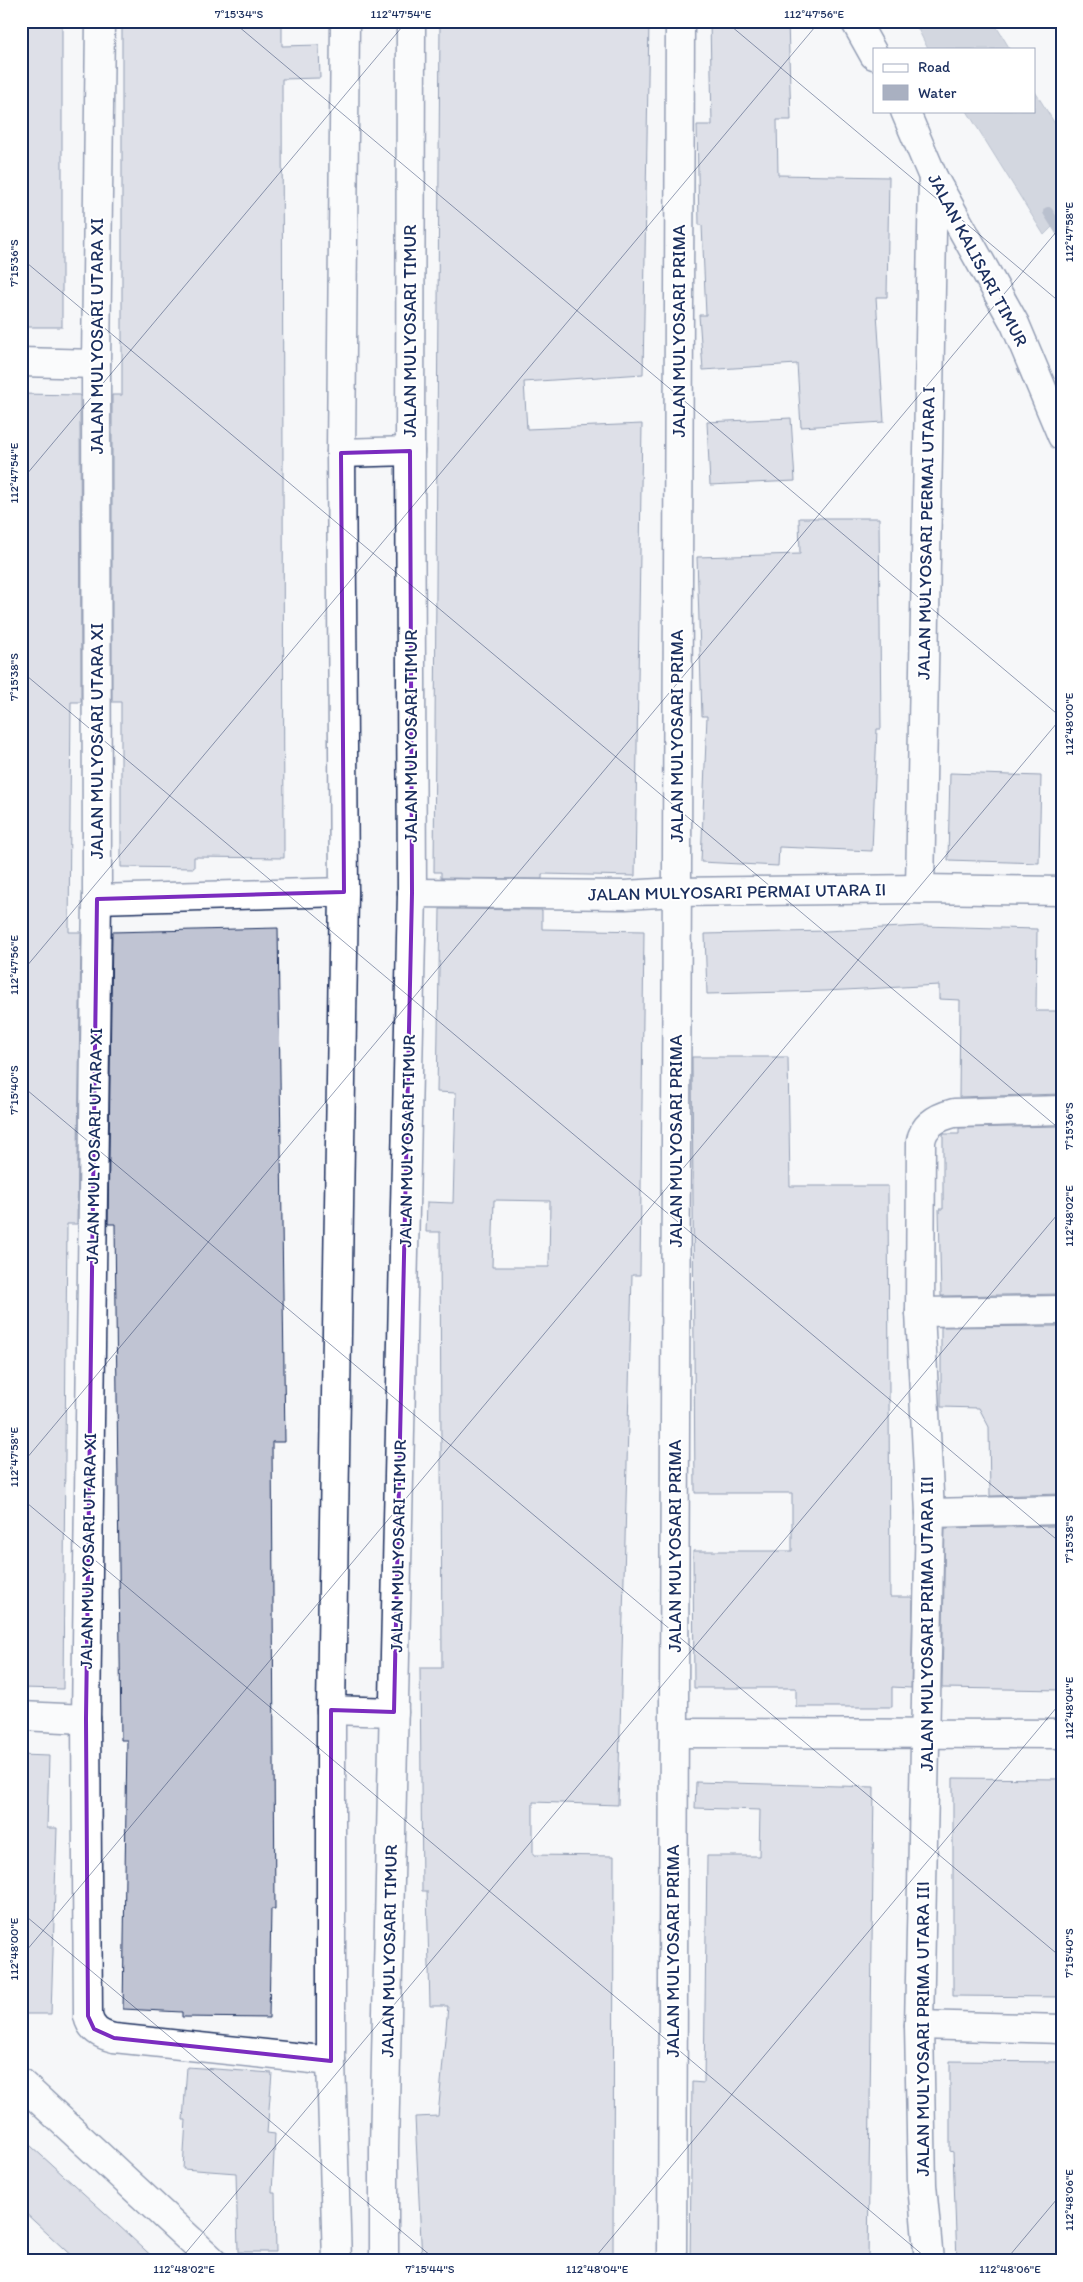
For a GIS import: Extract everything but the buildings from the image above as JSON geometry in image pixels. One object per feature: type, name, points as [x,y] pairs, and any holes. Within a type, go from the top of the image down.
[{"type":"street","name":"JALAN MULYOSARI UTARA XI","points":[[100,21],[96,364],[97,899],[86,1719],[88,2016],[94,2029],[103,2035],[114,2038],[331,2061]]},
{"type":"street","points":[[336,2261],[331,2061],[330,1710],[344,892],[342,453],[345,21]]},
{"type":"street","name":"JALAN MULYOSARI TIMUR","points":[[384,2261],[384,2138],[412,893],[411,21]]},
{"type":"street","name":"JALAN MULYOSARI PRIMA","points":[[672,2261],[680,21]]},
{"type":"street","points":[[855,21],[873,53]]},
{"type":"street","name":"JALAN KALISARI TIMUR","points":[[905,112],[933,177],[1015,324],[1062,436]]},
{"type":"street","name":"JALAN MULYOSARI PERMAI UTARA I","points":[[920,889],[933,177]]},
{"type":"street","points":[[21,362],[96,364]]},
{"type":"street","points":[[342,453],[410,451]]},
{"type":"street","name":"JALAN MULYOSARI PERMAI UTARA II","points":[[412,893],[625,895],[676,892],[920,889],[1062,891]]},
{"type":"street","points":[[97,899],[344,892]]},
{"type":"street","name":"JALAN MULYOSARI PRIMA UTARA III","points":[[929,2261],[922,2186],[920,2025],[930,1513],[920,1312],[921,1142],[923,1132],[935,1120],[954,1114],[1062,1110]]},
{"type":"street","points":[[920,1312],[1062,1310]]},
{"type":"street","points":[[930,1513],[1062,1510]]},
{"type":"street","points":[[330,1710],[394,1712]]},
{"type":"street","points":[[21,1716],[86,1719]]},
{"type":"street","points":[[675,1733],[1062,1734]]},
{"type":"street","points":[[920,2025],[1062,2029]]},
{"type":"street","points":[[21,2083],[213,2261]]},
{"type":"highlighted area","points":[[410,451],[412,893],[394,1712],[331,1710],[331,2061],[114,2038],[94,2029],[88,2016],[86,1719],[97,899],[344,892],[341,453]]},
{"type":"water","points":[[914,21],[993,21],[1009,48],[928,48]]},
{"type":"water","points":[[1036,93],[1062,135],[1062,217],[1044,235],[968,112],[1036,112]]},
{"type":"waterway","points":[[1048,212],[1062,234]]}]
